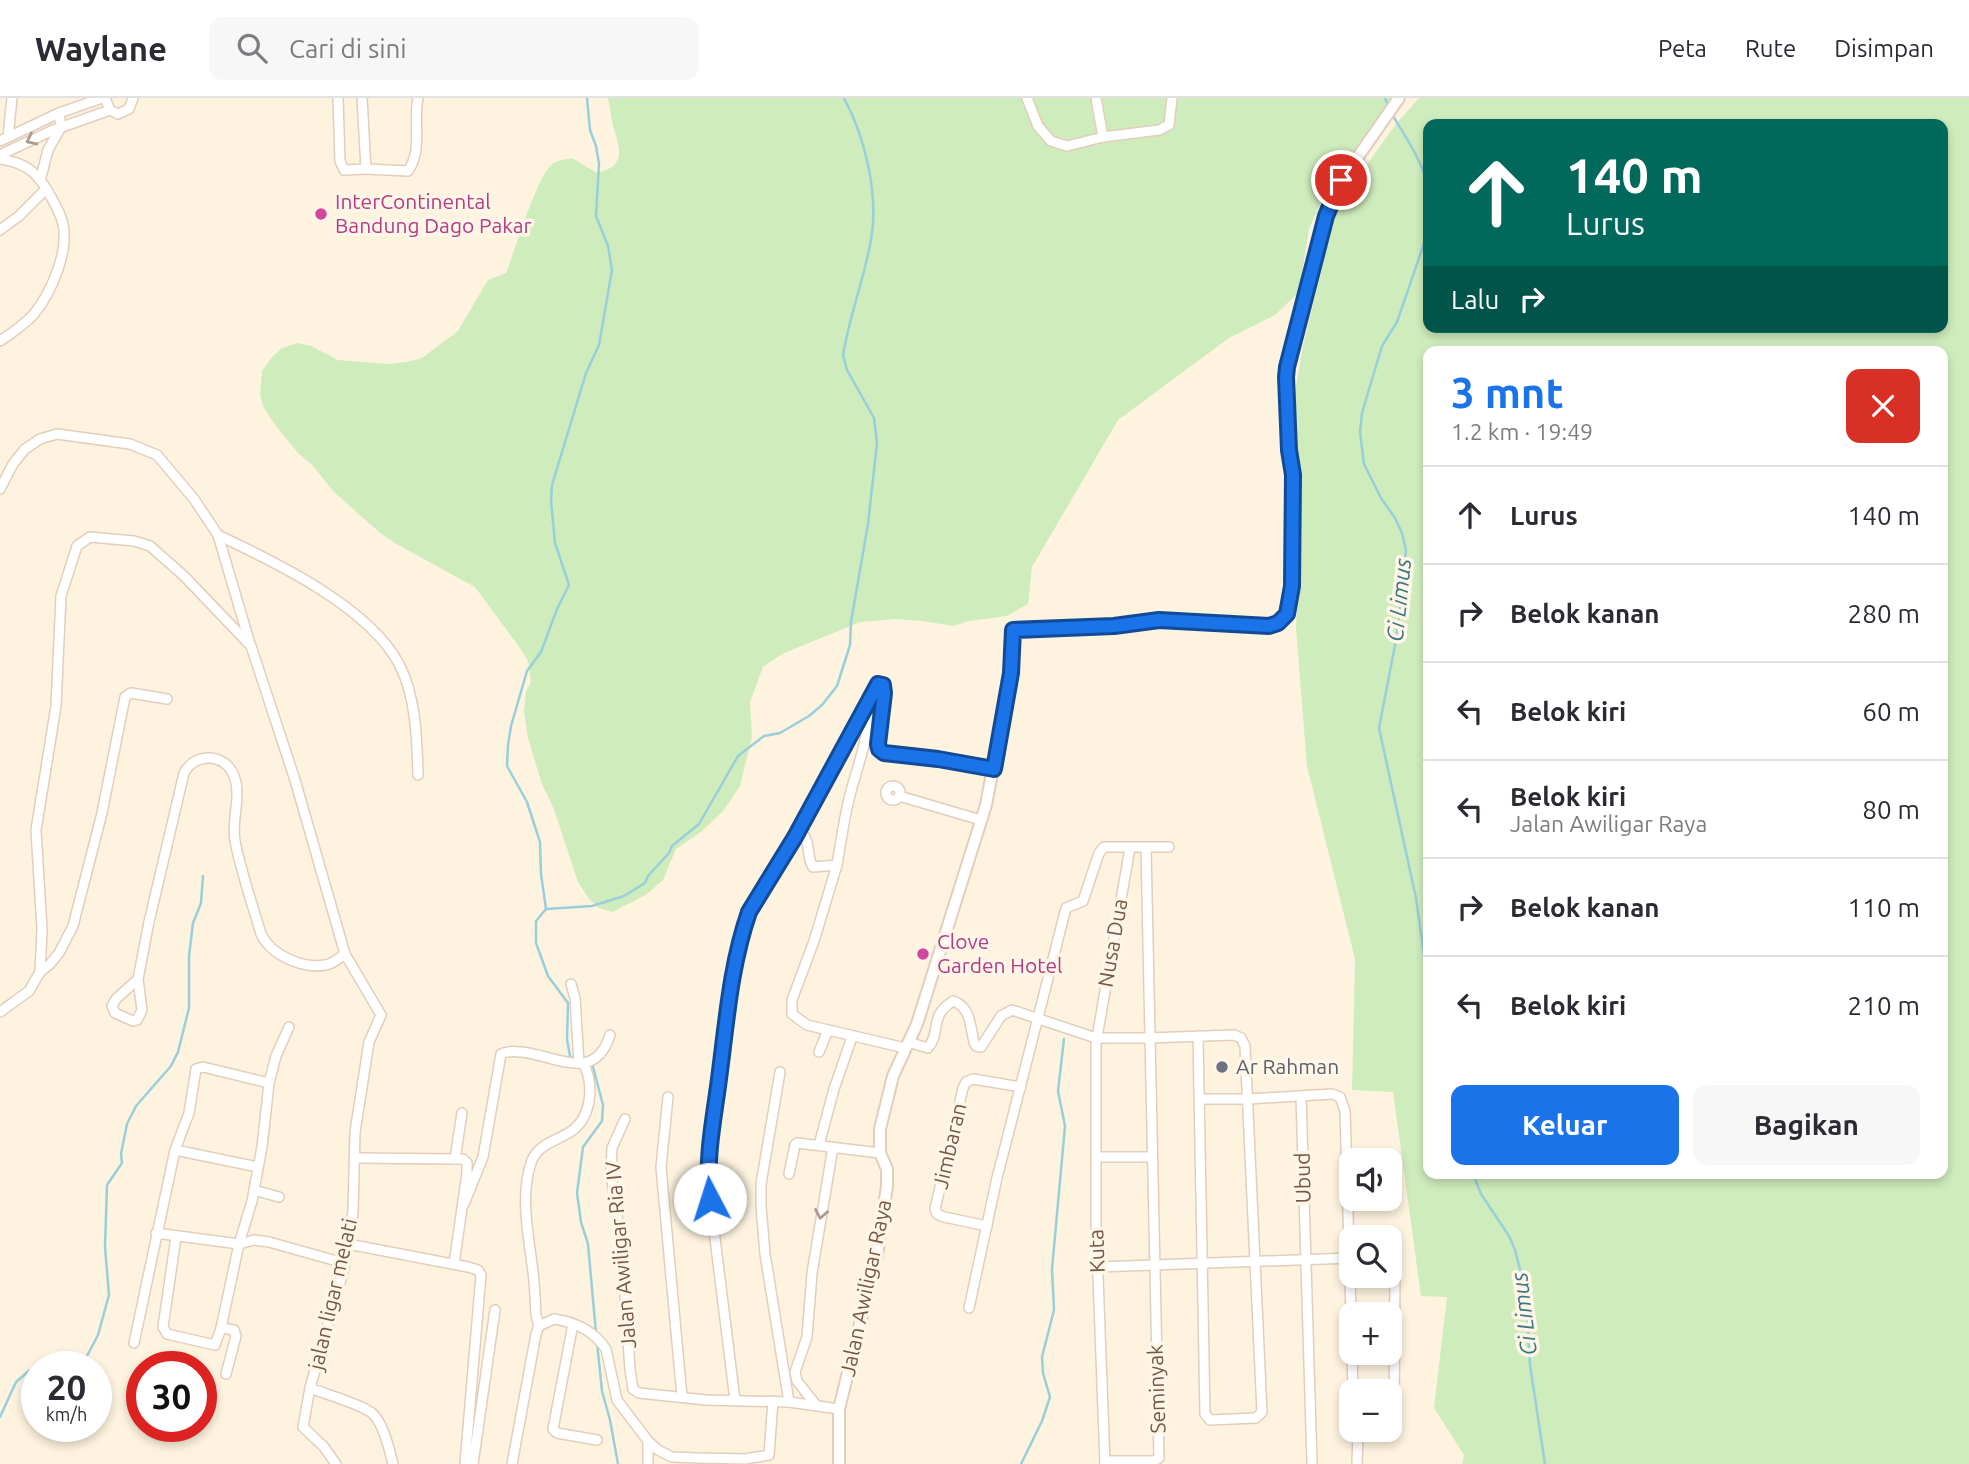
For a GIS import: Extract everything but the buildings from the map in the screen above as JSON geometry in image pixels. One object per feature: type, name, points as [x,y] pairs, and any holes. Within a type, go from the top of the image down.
[{"type":"street","points":[[4,139],[12,98]]},
{"type":"street","points":[[4,139],[59,113],[103,98],[110,110]]},
{"type":"street","points":[[338,98],[342,167],[348,170],[408,171],[413,164],[417,143],[415,111],[418,98]]},
{"type":"street","points":[[362,98],[366,169]]},
{"type":"street","points":[[1027,98],[1038,126],[1051,141],[1067,146],[1103,137],[1159,130],[1169,125],[1172,98]]},
{"type":"street","points":[[1096,98],[1103,137]]},
{"type":"street","name":"Jalan Awiligar Raya","points":[[839,1464],[839,1409],[877,1255],[883,1214],[887,1176],[880,1153],[880,1129],[888,1093],[906,1045],[918,1024],[981,820],[994,769],[1011,673],[1013,630],[1114,626],[1159,620],[1269,626],[1278,623],[1287,614],[1292,586],[1293,475],[1289,450],[1287,367],[1332,199],[1341,180],[1399,98]]},
{"type":"street","points":[[0,157],[61,127],[110,110],[122,113],[130,109],[135,99]]},
{"type":"street","points":[[0,341],[15,332],[35,313],[50,287],[62,251],[63,226],[59,211],[41,177],[48,150],[61,127],[59,113]]},
{"type":"street","points":[[0,157],[13,161],[41,177]]},
{"type":"street","points":[[0,230],[19,216],[46,189]]},
{"type":"street","points":[[0,489],[13,464],[25,449],[40,439],[57,433],[130,444],[157,455],[194,499],[218,535],[314,586],[363,621],[389,649],[400,665],[411,700],[418,775]]},
{"type":"street","name":"jalan ligar melati","points":[[218,535],[295,780],[345,954],[381,1015],[368,1052],[355,1132],[354,1212],[348,1244],[310,1388],[303,1427],[324,1447],[336,1464]]},
{"type":"street","points":[[40,972],[42,929],[36,830],[56,706],[61,596],[78,546],[90,537],[134,541],[150,546],[184,576],[251,646]]},
{"type":"street","points":[[735,1400],[707,1174],[734,969],[749,912],[795,837],[866,704],[880,683],[884,693],[878,744],[884,753],[994,769]]},
{"type":"street","points":[[0,1012],[29,991],[40,972],[59,953],[73,926],[102,813],[125,697],[131,693],[167,699]]},
{"type":"street","points":[[866,704],[864,742],[849,797],[836,865],[791,1010],[794,1017],[801,1022],[852,1037],[928,1048],[938,1014],[953,1001],[961,1004],[967,1011],[976,1046],[981,1047],[1002,1016],[1007,1012],[1017,1011],[1096,1038],[1234,1035],[1241,1038],[1245,1046],[1248,1099],[1262,1412],[1256,1418],[1210,1420],[1205,1414],[1198,1036]]},
{"type":"street","points":[[138,979],[112,1006],[115,1013],[133,1021],[142,1010],[138,979],[184,774],[194,760],[201,758],[210,758],[226,764],[235,779],[235,838],[265,943],[284,958],[317,965],[330,964],[345,954]]},
{"type":"street","points":[[899,796],[981,820]]},
{"type":"street","points":[[795,837],[802,833],[805,836],[813,867],[836,865]]},
{"type":"street","name":"Nusa Dua","points":[[1039,1019],[1066,908],[1083,901],[1104,847],[1170,847]]},
{"type":"street","name":"Nusa Dua","points":[[1096,1038],[1130,848]]},
{"type":"street","points":[[1146,848],[1153,1266]]},
{"type":"street","points":[[512,1464],[532,1348],[539,1326],[526,1214],[529,1171],[539,1149],[573,1130],[585,1115],[589,1102],[590,1088],[582,1064],[571,984]]},
{"type":"street","points":[[969,1308],[1039,1019]]},
{"type":"street","points":[[176,1237],[164,1331],[175,1337],[213,1345],[218,1341],[254,1189],[269,1083],[276,1056],[289,1027]]},
{"type":"street","points":[[818,1052],[828,1030]]},
{"type":"street","points":[[464,1204],[483,1157],[501,1054],[507,1051],[542,1054],[562,1062],[582,1064],[598,1057],[606,1048],[610,1035]]},
{"type":"street","points":[[819,1145],[852,1037]]},
{"type":"street","name":"Kuta","points":[[1096,1038],[1098,1267],[1105,1462]]},
{"type":"street","points":[[134,1343],[156,1233],[175,1150],[189,1113],[197,1067],[269,1083]]},
{"type":"street","points":[[780,1072],[761,1184],[761,1206],[765,1254],[789,1402]]},
{"type":"street","name":"Jimbaran","points":[[987,1226],[944,1217],[937,1214],[935,1209],[963,1088],[966,1082],[973,1079],[1021,1087]]},
{"type":"street","name":"Ubud","points":[[1304,1260],[1301,1096],[1332,1094],[1340,1097],[1345,1111],[1350,1225]]},
{"type":"street","points":[[1201,1099],[1301,1096]]},
{"type":"street","points":[[668,1097],[662,1167],[682,1397],[789,1402],[839,1409]]},
{"type":"street","points":[[456,1159],[462,1113]]},
{"type":"street","name":"Jalan Awiligar Ria IV","points":[[625,1119],[612,1148],[611,1173],[622,1251],[631,1386],[636,1392],[682,1397]]},
{"type":"street","points":[[789,1174],[796,1144],[880,1153]]},
{"type":"street","points":[[816,1405],[797,1381],[795,1372],[807,1337],[811,1273],[833,1147]]},
{"type":"street","points":[[175,1150],[258,1167]]},
{"type":"street","points":[[1097,1157],[1151,1157]]},
{"type":"street","points":[[354,1158],[463,1159],[467,1163],[464,1204],[454,1264]]},
{"type":"street","points":[[254,1189],[279,1197]]},
{"type":"street","points":[[156,1233],[239,1244],[254,1240],[270,1242],[344,1263]]},
{"type":"street","points":[[348,1244],[454,1264],[478,1270],[481,1275],[465,1464]]},
{"type":"street","points":[[1098,1267],[1339,1259]]},
{"type":"street","points":[[1304,1260],[1312,1464]]},
{"type":"street","name":"Seminyak","points":[[1105,1462],[1154,1461],[1158,1458],[1153,1266]]},
{"type":"street","points":[[1393,1379],[1395,1288]]},
{"type":"street","points":[[473,1464],[495,1310]]},
{"type":"street","points":[[539,1326],[554,1320],[573,1324],[592,1333],[606,1349],[617,1400],[648,1441],[665,1455],[698,1461],[745,1462],[771,1459],[773,1401]]},
{"type":"street","points":[[573,1324],[553,1429],[557,1433],[597,1440]]},
{"type":"street","points":[[221,1328],[234,1331],[236,1336],[226,1374]]},
{"type":"street","points":[[310,1388],[370,1411],[378,1421],[393,1464]]},
{"type":"street","points":[[648,1441],[648,1464]]},
{"type":"street","points":[[1357,1464],[1358,1442]]},
{"type":"green space","points":[[608,98],[1392,98],[1375,130],[1328,186],[1309,229],[1299,292],[1275,315],[1229,338],[1118,420],[1032,567],[1028,604],[1007,616],[953,626],[895,619],[860,622],[782,654],[763,667],[750,702],[752,737],[740,786],[724,810],[701,832],[676,849],[663,880],[647,894],[613,912],[599,908],[589,899],[578,882],[554,809],[542,784],[528,738],[524,712],[526,691],[531,682],[528,661],[520,648],[475,587],[398,545],[379,532],[333,491],[273,422],[260,395],[262,371],[282,348],[298,343],[311,346],[338,360],[387,364],[422,358],[458,331],[488,280],[506,273],[539,185],[551,165],[572,158],[597,173],[607,170],[617,161],[618,142]]},
{"type":"green space","points":[[1419,98],[1969,98],[1969,1464],[1462,1464],[1464,1455],[1434,1408],[1447,1297],[1421,1296],[1393,1092],[1352,1090],[1355,959],[1307,766],[1296,629],[1301,507],[1295,392],[1303,346],[1337,206],[1396,124]]},
{"type":"waterway","points":[[546,909],[540,842],[527,802],[507,766],[508,745],[527,671],[541,652],[569,585],[555,543],[552,485],[586,373],[599,345],[612,270],[608,246],[596,216],[599,164],[590,130],[587,98]]},
{"type":"waterway","points":[[574,1059],[570,1056],[567,1039],[568,1003],[548,976],[536,943],[536,921],[546,909],[592,906],[624,896],[645,883],[672,846],[699,824],[738,756],[764,736],[780,733],[822,705],[837,686],[850,645],[877,443],[874,418],[847,370],[843,355],[873,227],[872,189],[865,150],[844,98]]},
{"type":"waterway","name":"Ci Limus","points":[[1385,98],[1389,108]]},
{"type":"waterway","name":"Ci Limus","points":[[1392,114],[1423,171]]},
{"type":"waterway","name":"Ci Limus","points":[[1423,247],[1397,322],[1382,346],[1362,413],[1360,432],[1364,464],[1381,498],[1395,518],[1406,550],[1397,635],[1379,728],[1416,898],[1423,948]]},
{"type":"waterway","points":[[90,1351],[98,1335],[109,1295],[105,1247],[107,1185],[122,1163],[121,1154],[127,1124],[136,1106],[171,1066],[178,1052],[189,1008],[189,956],[193,923],[201,903],[203,876]]},
{"type":"waterway","points":[[1021,1464],[1042,1421],[1050,1397],[1043,1373],[1042,1357],[1054,1310],[1052,1269],[1065,1126],[1058,1091],[1064,1039]]},
{"type":"waterway","points":[[592,1063],[603,1105],[602,1121],[583,1147],[577,1193],[581,1222],[588,1244],[596,1333]]},
{"type":"waterway","name":"Ci Limus","points":[[1475,1179],[1481,1194],[1509,1236],[1526,1293],[1530,1365],[1545,1464]]},
{"type":"waterway","points":[[597,1343],[602,1391],[618,1464]]},
{"type":"waterway","points":[[0,1417],[16,1382],[21,1378]]},
{"type":"place","name":"InterContinental Bandung Dago Pakar","points":[[321,214]]},
{"type":"place","name":"Clove Garden Hotel","points":[[923,954]]},
{"type":"place","name":"Ar Rahman","points":[[1222,1067]]},
{"type":"route","points":[[710,1199],[708,1156],[726,1020],[744,926],[749,912],[795,837],[878,684],[883,685],[884,693],[878,744],[884,753],[994,769],[1011,673],[1013,630],[1114,626],[1159,620],[1269,626],[1278,623],[1287,614],[1292,586],[1293,475],[1289,450],[1287,367],[1326,216],[1341,180]]}]
